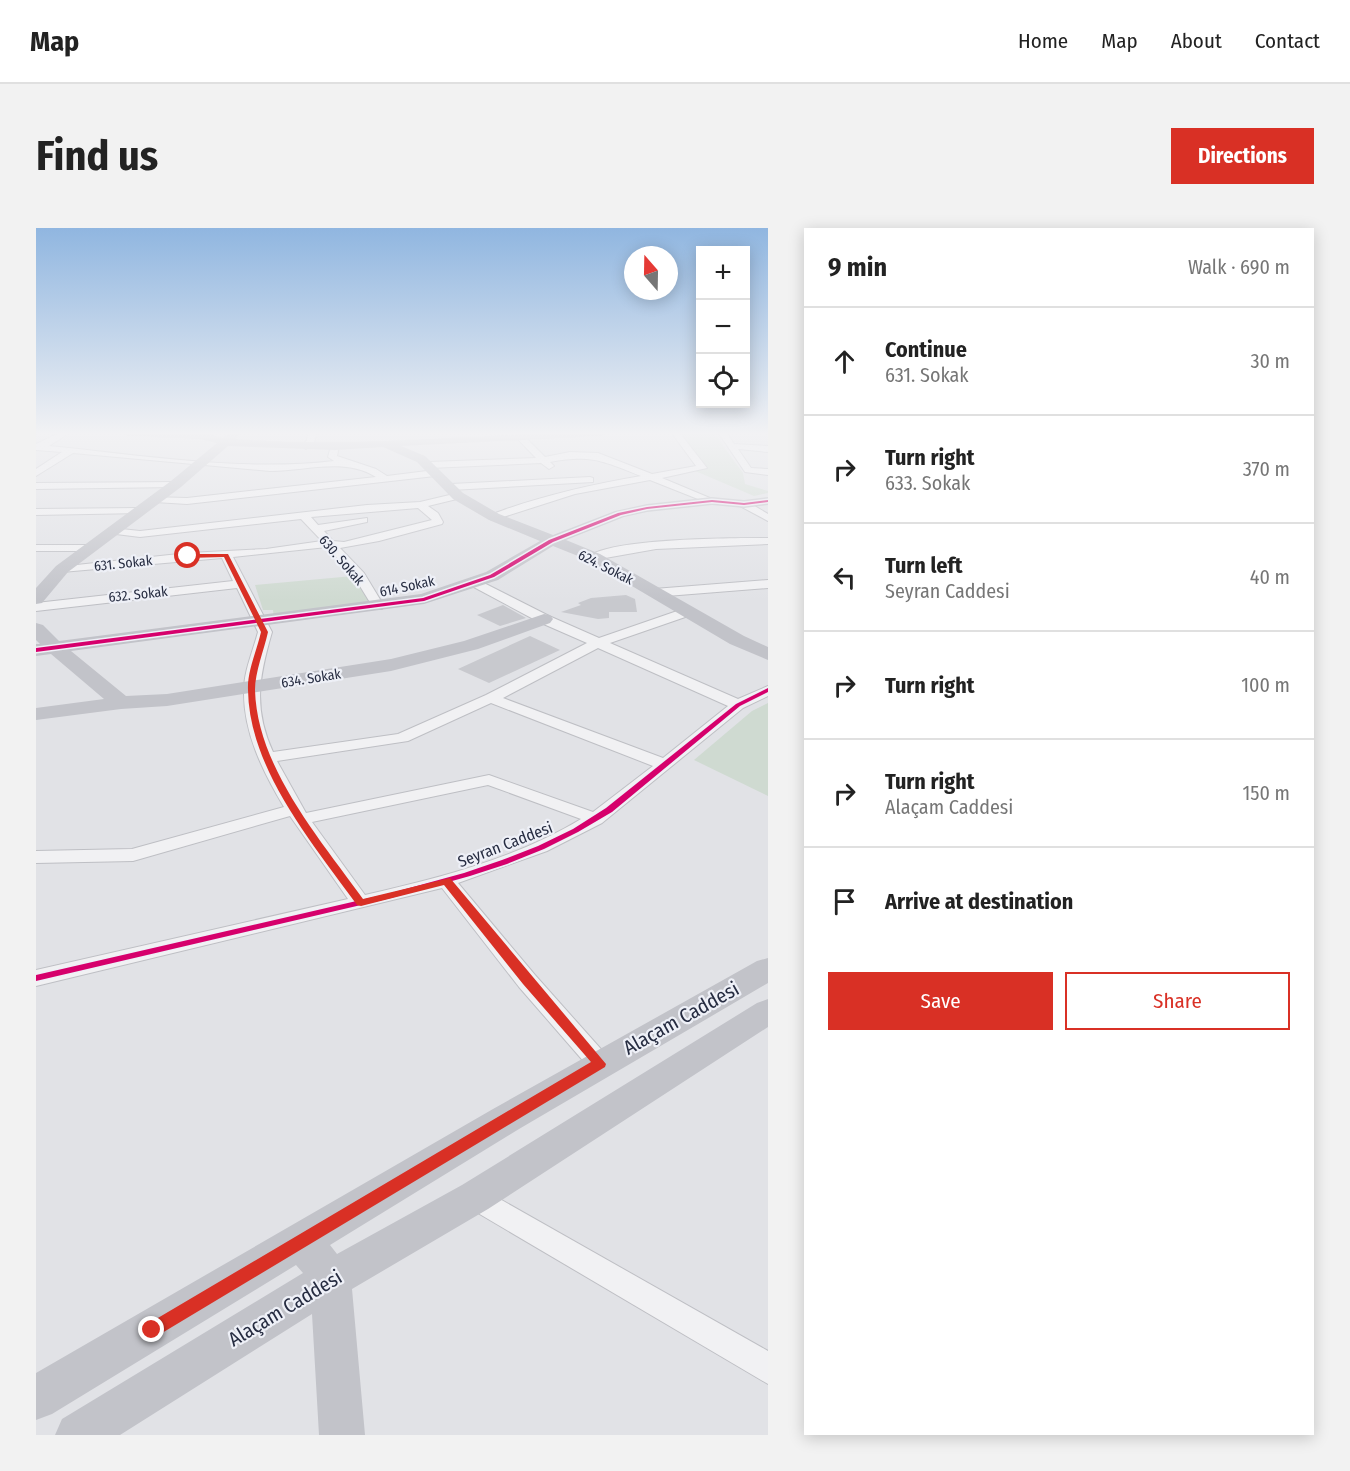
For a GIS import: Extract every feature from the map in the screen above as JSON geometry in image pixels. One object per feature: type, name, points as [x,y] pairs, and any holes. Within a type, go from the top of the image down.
[{"type":"street","points":[[36,599],[62,569],[170,488]]},
{"type":"street","points":[[156,499],[187,501],[309,488]]},
{"type":"street","name":"624. Sokak","points":[[450,488],[494,517],[594,557],[737,640],[768,654]]},
{"type":"street","points":[[315,529],[422,507],[454,492],[487,488]]},
{"type":"street","points":[[494,517],[543,499],[591,488]]},
{"type":"street","points":[[681,488],[712,501]]},
{"type":"street","points":[[303,489],[316,499],[326,513]]},
{"type":"street","name":"614 Sokak","points":[[45,649],[424,599],[492,576],[551,541],[620,514],[647,508],[712,501],[744,504],[768,501]]},
{"type":"street","points":[[744,504],[768,518]]},
{"type":"street","points":[[112,531],[140,534],[326,513],[422,507]]},
{"type":"street","name":"631. Sokak","points":[[62,569],[328,544],[344,545],[438,522],[434,515],[422,507]]},
{"type":"street","points":[[36,512],[138,512]]},
{"type":"street","name":"630. Sokak","points":[[304,516],[360,576],[378,606]]},
{"type":"street","points":[[594,557],[611,552],[659,547],[768,541]]},
{"type":"street","points":[[36,548],[89,548]]},
{"type":"street","points":[[226,555],[265,632],[251,688],[255,724],[267,758],[298,814],[361,903]]},
{"type":"street","points":[[474,582],[544,619],[738,705]]},
{"type":"street","name":"632. Sokak","points":[[36,607],[240,584]]},
{"type":"street","points":[[654,592],[768,584]]},
{"type":"street","points":[[267,758],[402,738],[491,698],[598,643],[687,612]]},
{"type":"street","name":"634. Sokak","points":[[36,714],[166,700],[391,665],[471,645],[544,619]]},
{"type":"street","points":[[36,629],[45,649],[97,680],[122,703]]},
{"type":"street","name":"Seyran Caddesi","points":[[36,978],[361,903],[446,881],[537,849],[596,819],[738,705],[768,690]]},
{"type":"street","points":[[491,698],[663,764]]},
{"type":"street","points":[[36,857],[133,855],[298,814],[489,780],[596,819]]},
{"type":"street","points":[[446,881],[527,981],[600,1064]]},
{"type":"street","name":"Alaçam Caddesi","points":[[36,1398],[600,1064],[768,969]]},
{"type":"street","name":"Alaçam Caddesi","points":[[78,1435],[331,1279],[475,1197],[768,1011]]},
{"type":"street","points":[[475,1197],[768,1368]]},
{"type":"street","points":[[302,1240],[331,1279],[342,1435]]},
{"type":"shaded area","points":[[736,488],[759,488],[768,491],[768,493],[754,496]]},
{"type":"shaded area","points":[[353,576],[371,603],[274,618],[273,610],[263,610],[255,585]]},
{"type":"shaded area","points":[[768,703],[768,796],[694,760],[752,711]]},
{"type":"building","points":[[626,595],[635,599],[637,612],[609,612],[609,618],[598,619],[561,612],[581,605],[578,603],[591,598]]},
{"type":"building","points":[[503,605],[526,618],[500,626],[477,615]]},
{"type":"building","points":[[530,636],[560,650],[489,683],[458,669]]},
{"type":"cycle path","points":[[36,650],[424,599],[492,576],[551,541],[620,514],[647,508],[712,501],[744,504],[768,501]]},
{"type":"cycle path","points":[[36,978],[429,886],[505,862],[576,830],[609,810],[738,705],[768,690]]},
{"type":"route","points":[[152,1330],[600,1064],[527,981],[446,881],[361,903],[301,819],[267,758],[255,724],[251,688],[265,632],[226,555],[188,556]]}]
